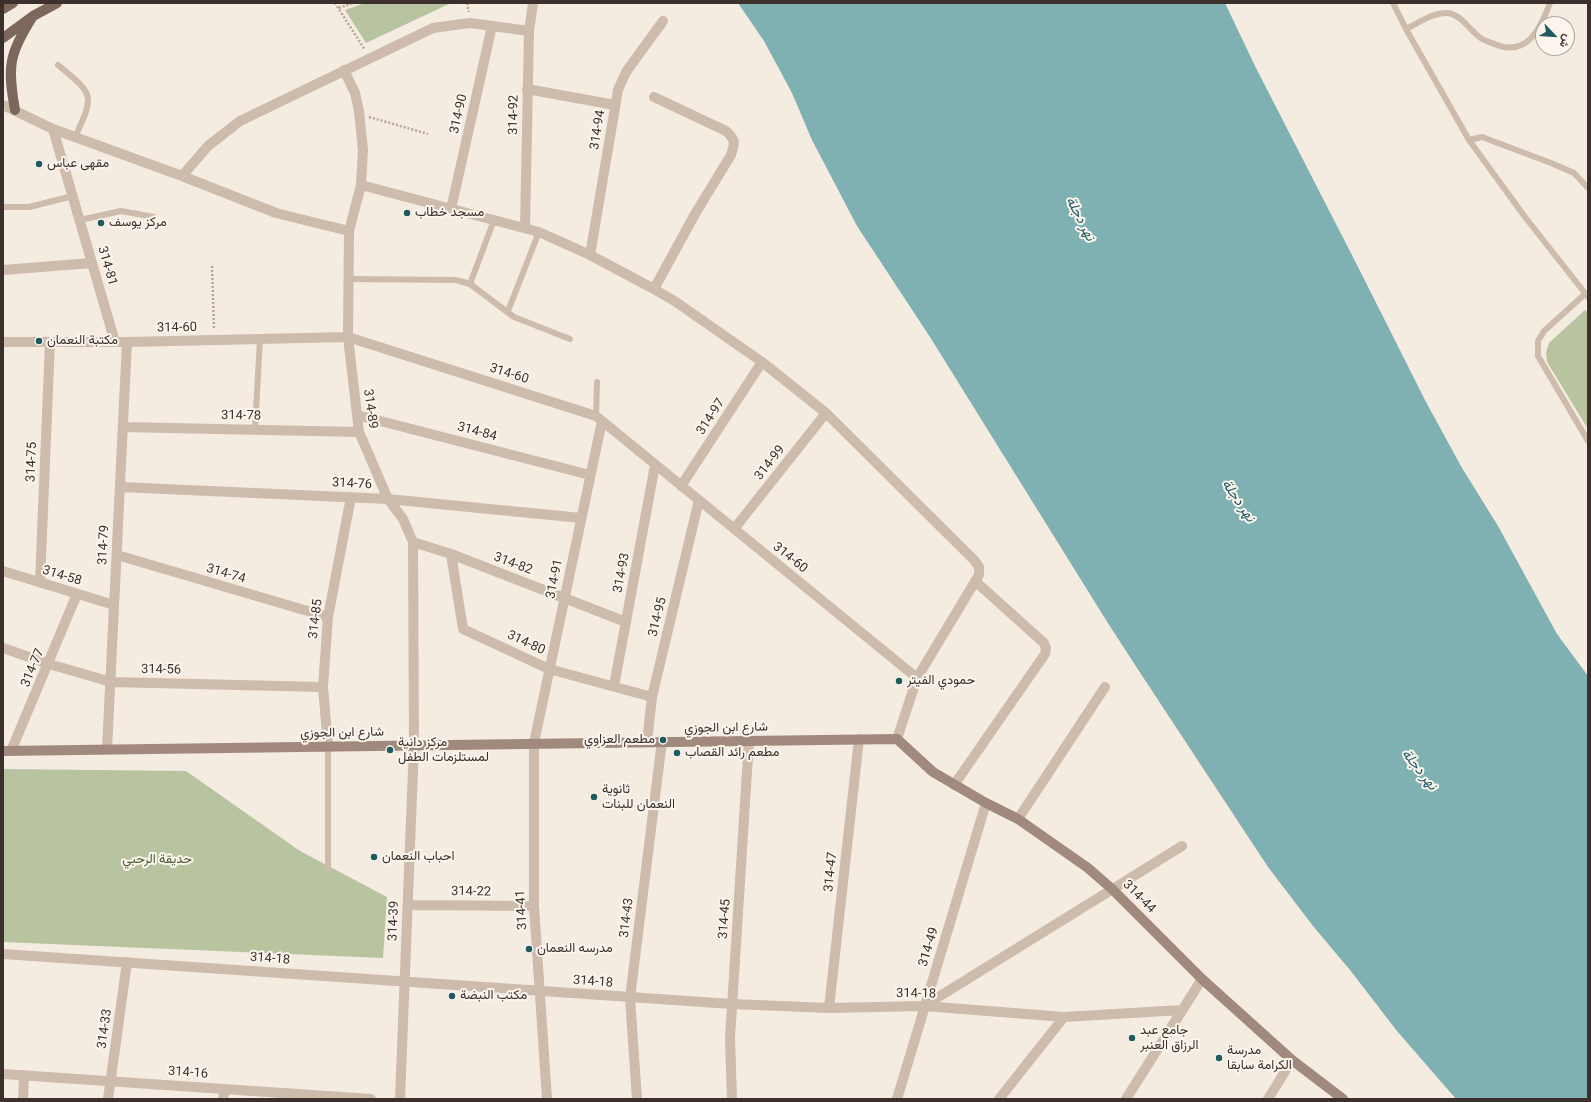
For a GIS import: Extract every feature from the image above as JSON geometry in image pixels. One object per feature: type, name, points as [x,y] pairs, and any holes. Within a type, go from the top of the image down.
[{"type":"main road","points":[[3,8],[13,3]]},
{"type":"main road","points":[[3,38],[33,16],[57,3]]},
{"type":"main road","points":[[15,110],[10,73],[12,56],[18,40],[33,16]]},
{"type":"street","name":"314-92","points":[[525,228],[529,31],[534,3]]},
{"type":"street","name":"314-94","points":[[590,255],[620,82],[663,21]]},
{"type":"street","points":[[182,176],[208,146],[240,121],[433,28],[470,23],[529,31]]},
{"type":"street","name":"314-90","points":[[451,209],[492,26]]},
{"type":"street","name":"314-89","points":[[344,70],[354,93],[359,114],[363,150],[361,185],[349,231],[348,337],[359,432],[388,499],[403,520],[412,542],[414,744]]},
{"type":"street","points":[[527,89],[615,105]]},
{"type":"street","points":[[654,97],[726,131],[733,138],[735,144],[731,155],[695,214],[654,289]]},
{"type":"street","points":[[3,105],[53,129],[182,176],[276,213],[349,231]]},
{"type":"street","name":"314-81","points":[[53,129],[115,342]]},
{"type":"street","points":[[361,185],[539,232],[590,255],[676,302],[762,362],[826,413],[974,560],[979,567],[979,575],[917,678],[897,739]]},
{"type":"street","points":[[3,270],[92,263]]},
{"type":"street","name":"314-60","points":[[3,342],[127,342],[348,337],[599,418],[917,678]]},
{"type":"street","name":"314-75","points":[[40,582],[50,342]]},
{"type":"street","name":"314-79","points":[[107,749],[127,342]]},
{"type":"street","name":"314-97","points":[[681,486],[762,362]]},
{"type":"street","name":"314-99","points":[[734,529],[826,413]]},
{"type":"street","name":"314-84","points":[[357,415],[590,475]]},
{"type":"street","name":"314-91","points":[[534,743],[590,475],[599,418]]},
{"type":"street","name":"314-78","points":[[123,427],[359,432]]},
{"type":"street","name":"314-93","points":[[614,686],[656,464]]},
{"type":"street","name":"314-76","points":[[120,487],[388,499],[581,518]]},
{"type":"street","name":"314-85","points":[[328,746],[323,686],[328,617],[351,497]]},
{"type":"street","name":"314-95","points":[[647,742],[652,697],[699,500]]},
{"type":"street","name":"314-82","points":[[412,542],[451,554],[626,622]]},
{"type":"street","name":"314-80","points":[[451,554],[463,629],[549,669],[652,697]]},
{"type":"street","name":"314-74","points":[[117,555],[328,617]]},
{"type":"street","name":"314-58","points":[[3,571],[114,605]]},
{"type":"street","points":[[954,785],[1045,654],[1046,648],[1044,643],[975,581]]},
{"type":"street","name":"314-77","points":[[7,751],[49,664],[78,594]]},
{"type":"street","name":"314-56","points":[[3,648],[49,664],[110,682],[323,686]]},
{"type":"street","points":[[1018,819],[1105,687]]},
{"type":"street","name":"314-47","points":[[829,1008],[859,739]]},
{"type":"street","name":"شارع ابن الجوزي","points":[[7,751],[414,744],[897,739]]},
{"type":"street","name":"314-44","points":[[897,739],[933,772],[954,785],[1018,819],[1088,868],[1112,889],[1202,979],[1292,1060],[1343,1099]]},
{"type":"street","name":"314-45","points":[[732,1099],[730,1038],[749,740]]},
{"type":"street","name":"314-43","points":[[637,1099],[630,998],[662,741]]},
{"type":"street","name":"314-41","points":[[534,743],[534,906],[541,992],[547,1099]]},
{"type":"street","name":"314-39","points":[[400,1099],[414,744]]},
{"type":"street","name":"314-49","points":[[897,1099],[986,802]]},
{"type":"street","points":[[924,1006],[1182,846]]},
{"type":"street","name":"314-22","points":[[408,905],[534,906]]},
{"type":"street","name":"314-18","points":[[3,954],[732,1004],[829,1008],[924,1006],[1064,1017],[1182,1010]]},
{"type":"street","name":"314-33","points":[[108,1099],[127,962]]},
{"type":"street","points":[[1126,1099],[1202,979]]},
{"type":"street","points":[[999,1099],[1064,1017]]},
{"type":"street","points":[[1268,1099],[1292,1060]]},
{"type":"street","name":"314-16","points":[[3,1074],[110,1081],[224,1094],[371,1099]]},
{"type":"street","points":[[23,1099],[24,1075]]},
{"type":"lane","points":[[1393,3],[1406,29],[1469,140],[1525,217],[1586,295],[1544,331],[1538,341],[1538,356],[1588,441]]},
{"type":"lane","points":[[1406,29],[1433,16],[1447,13],[1459,18],[1479,38],[1508,49],[1521,45],[1537,33],[1550,3]]},
{"type":"lane","points":[[58,65],[82,85],[87,94],[87,110],[75,137]]},
{"type":"lane","points":[[1469,140],[1482,137],[1551,163],[1574,174],[1588,188]]},
{"type":"lane","points":[[3,207],[29,207],[73,196]]},
{"type":"lane","points":[[80,220],[121,211],[154,217]]},
{"type":"lane","points":[[470,284],[494,220]]},
{"type":"lane","points":[[508,311],[539,232]]},
{"type":"lane","points":[[349,280],[456,280],[470,284],[508,311],[514,317],[570,338]]},
{"type":"lane","points":[[254,430],[260,339]]},
{"type":"lane","points":[[597,382],[599,418]]},
{"type":"lane","points":[[328,746],[328,869]]},
{"type":"path","points":[[335,3],[370,58]]},
{"type":"path","points":[[339,8],[353,3]]},
{"type":"path","points":[[359,114],[428,134]]},
{"type":"path","points":[[212,266],[214,340]]},
{"type":"green space","points":[[365,3],[451,3],[366,43],[345,10]]},
{"type":"green space","points":[[1585,310],[1588,313],[1588,429],[1547,362],[1546,353],[1549,343]]},
{"type":"green space","name":"حديقة الرحبي","points":[[3,769],[186,771],[300,851],[387,897],[383,958],[3,942]]},
{"type":"water","name":"نهر دجلة","points":[[738,3],[1225,3],[1255,66],[1426,402],[1462,468],[1498,526],[1557,634],[1588,676],[1588,1099],[1456,1099],[1397,1031],[1350,970],[1313,926],[1268,867],[1139,671],[930,337],[857,226],[812,140],[792,93],[764,41]]},
{"type":"place","name":"مقهى عباس","points":[[39,164]]},
{"type":"place","name":"مسجد خطاب","points":[[407,213]]},
{"type":"place","name":"مركز يوسف","points":[[101,223]]},
{"type":"place","name":"مكتبة النعمان","points":[[39,341]]},
{"type":"place","name":"حمودي الفيتر","points":[[899,681]]},
{"type":"place","name":"مطعم العزاوي","points":[[663,740]]},
{"type":"place","name":"مركز دانية لمستلزمات الطفل","points":[[390,750]]},
{"type":"place","name":"مطعم رائد القصاب","points":[[677,753]]},
{"type":"place","name":"ثانوية النعمان للبنات","points":[[594,797]]},
{"type":"place","name":"احباب النعمان","points":[[374,857]]},
{"type":"place","name":"مدرسه النعمان","points":[[529,949]]},
{"type":"place","name":"مكتب النبضة","points":[[452,996]]},
{"type":"place","name":"جامع عبد الرزاق العنبر","points":[[1132,1038]]},
{"type":"place","name":"مدرسة الكرامة سابقا","points":[[1219,1058]]}]
